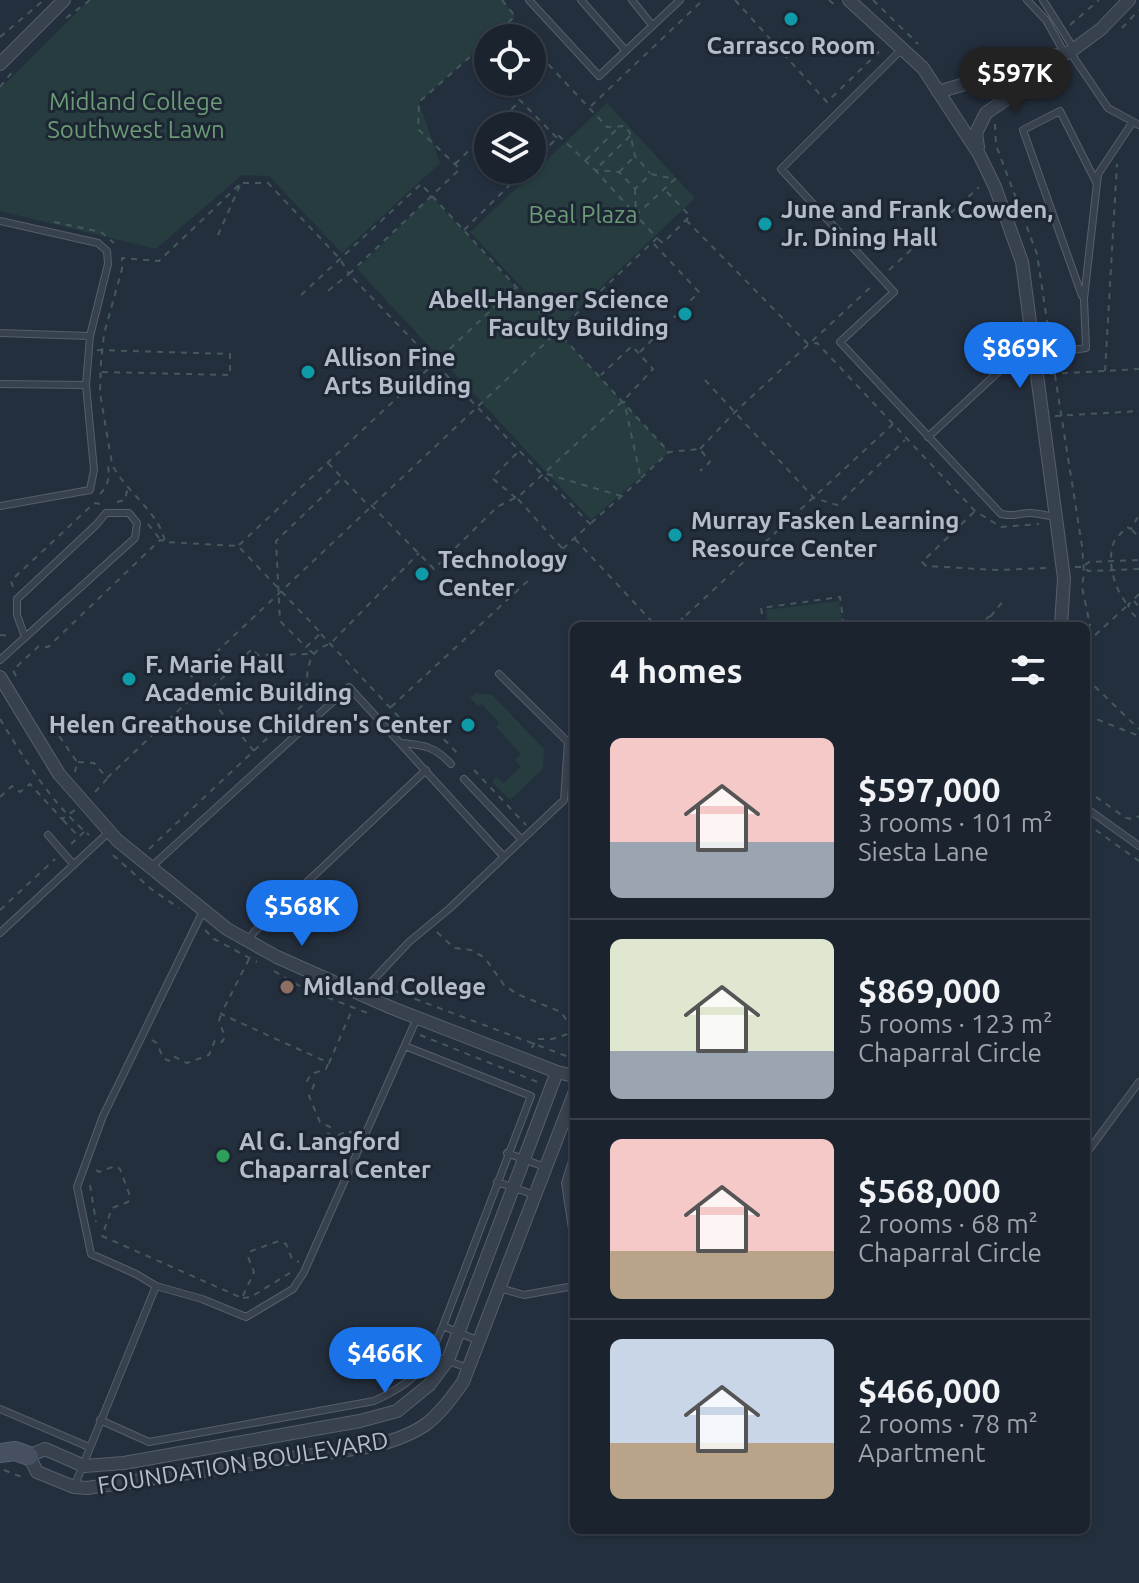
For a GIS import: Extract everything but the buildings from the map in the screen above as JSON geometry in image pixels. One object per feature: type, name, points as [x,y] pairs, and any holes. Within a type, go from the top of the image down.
[{"type":"street","points":[[0,64],[64,0]]},
{"type":"street","points":[[979,154],[976,133],[986,113],[993,113],[1067,52],[1101,29],[1129,0]]},
{"type":"street","points":[[845,5],[898,52],[923,68],[979,154],[992,180],[1022,262],[1052,516],[1063,567],[1061,622]]},
{"type":"street","points":[[938,92],[985,78],[1033,57],[1067,52]]},
{"type":"street","points":[[0,677],[59,774],[110,832],[154,864],[203,911],[277,957],[365,988],[417,1018],[570,1075]]},
{"type":"street","name":"FOUNDATION BOULEVARD","points":[[557,1072],[448,1360],[429,1385],[397,1411],[360,1421],[124,1463],[84,1466],[45,1449],[29,1456],[37,1472],[74,1487],[87,1488],[374,1446],[411,1436],[443,1411],[463,1382],[570,1104]]},
{"type":"street","points":[[262,1439],[264,1462]]},
{"type":"street","points":[[0,1453],[15,1451],[29,1456]]},
{"type":"lane","points":[[529,0],[599,76],[680,0]]},
{"type":"lane","points":[[581,0],[626,51]]},
{"type":"lane","points":[[632,0],[652,25]]},
{"type":"lane","points":[[928,437],[1008,363],[1086,348],[1084,299],[1098,174],[1136,124],[1108,108],[1046,20],[1027,0]]},
{"type":"lane","points":[[1043,0],[1062,30],[1067,52]]},
{"type":"lane","points":[[898,52],[781,169],[894,292],[840,342],[1001,514],[1016,517],[1030,512],[1052,516]]},
{"type":"lane","points":[[1084,299],[1023,130],[1060,111],[1097,185]]},
{"type":"lane","points":[[0,221],[98,243],[107,251],[108,264],[88,349],[86,385],[94,470],[90,490],[0,506]]},
{"type":"lane","points":[[0,333],[90,336]]},
{"type":"lane","points":[[0,384],[86,385]]},
{"type":"lane","points":[[0,660],[135,538],[137,523],[129,513],[106,513],[17,599],[17,615],[25,637]]},
{"type":"lane","points":[[365,988],[415,937],[564,800],[568,742],[499,674]]},
{"type":"lane","points":[[154,864],[349,687],[504,857]]},
{"type":"lane","points":[[402,743],[427,745],[438,750],[451,764]]},
{"type":"lane","points":[[248,941],[426,770]]},
{"type":"lane","points":[[464,779],[522,840]]},
{"type":"lane","points":[[1090,811],[1136,843],[1139,831]]},
{"type":"lane","points":[[0,933],[110,832]]},
{"type":"lane","points":[[48,835],[74,865]]},
{"type":"lane","points":[[203,911],[103,1116],[77,1187],[91,1254],[156,1286],[202,1299],[246,1317],[293,1289],[304,1272],[417,1018]]},
{"type":"lane","points":[[100,1420],[149,1442],[374,1401],[400,1389],[416,1377],[431,1355],[443,1326],[531,1096],[405,1046]]},
{"type":"lane","points":[[1090,1149],[1139,1082]]},
{"type":"lane","points":[[507,1153],[546,1167]]},
{"type":"lane","points":[[570,1167],[565,1183],[570,1216]]},
{"type":"lane","points":[[497,1182],[535,1195]]},
{"type":"lane","points":[[74,1487],[156,1286]]},
{"type":"lane","points":[[499,1288],[524,1295],[570,1287]]},
{"type":"lane","points":[[443,1326],[479,1341]]},
{"type":"lane","points":[[431,1355],[468,1368]]},
{"type":"lane","points":[[0,1409],[89,1447]]},
{"type":"path","points":[[0,37],[44,0]]},
{"type":"path","points":[[502,0],[515,16],[509,22]]},
{"type":"path","points":[[590,107],[703,0]]},
{"type":"path","points":[[735,0],[827,102],[886,46],[898,52]]},
{"type":"path","points":[[829,0],[845,5]]},
{"type":"path","points":[[873,0],[919,46]]},
{"type":"path","points":[[1062,30],[1099,0]]},
{"type":"path","points":[[1116,32],[1139,10]]},
{"type":"path","points":[[324,294],[460,169],[418,129],[419,102],[474,53]]},
{"type":"path","points":[[546,61],[607,127],[625,126],[631,135],[635,156],[651,174],[675,179],[636,215]]},
{"type":"path","points":[[515,96],[595,170],[663,243],[690,216],[664,189]]},
{"type":"path","points":[[509,112],[520,101]]},
{"type":"path","points":[[993,113],[996,145],[1037,254],[1084,567],[1082,587],[1089,622]]},
{"type":"path","points":[[585,161],[619,126]]},
{"type":"path","points":[[595,170],[631,135]]},
{"type":"path","points":[[546,149],[557,138]]},
{"type":"path","points":[[454,165],[474,146]]},
{"type":"path","points":[[619,172],[635,156]]},
{"type":"path","points":[[1105,371],[1117,160]]},
{"type":"path","points":[[595,170],[619,172],[635,189],[636,215]]},
{"type":"path","points":[[635,189],[651,174]]},
{"type":"path","points":[[546,564],[669,452],[700,449],[735,412],[972,192],[992,180]]},
{"type":"path","points":[[218,235],[241,183]]},
{"type":"path","points":[[165,542],[162,528],[112,464],[100,393],[102,351],[110,309],[122,269],[122,258],[159,261],[241,183],[268,183],[433,363],[545,474],[590,524]]},
{"type":"path","points":[[301,295],[421,184],[669,452]]},
{"type":"path","points":[[464,230],[511,184]]},
{"type":"path","points":[[686,220],[808,344]]},
{"type":"path","points":[[314,654],[258,655],[252,649],[206,692],[191,676],[657,238]]},
{"type":"path","points":[[639,353],[699,292],[652,242]]},
{"type":"path","points":[[238,546],[517,286]]},
{"type":"path","points":[[808,344],[817,343],[975,511],[1001,527],[1009,528],[1048,523],[1052,516]]},
{"type":"path","points":[[327,462],[434,569],[497,507],[517,498],[545,474],[653,369],[632,346],[600,376]]},
{"type":"path","points":[[88,349],[230,354],[230,375],[101,372]]},
{"type":"path","points":[[1037,376],[1139,369]]},
{"type":"path","points":[[705,380],[814,498],[837,505],[907,439]]},
{"type":"path","points":[[624,400],[641,479]]},
{"type":"path","points":[[1042,417],[1139,411]]},
{"type":"path","points":[[677,622],[893,424]]},
{"type":"path","points":[[700,449],[710,462],[700,471]]},
{"type":"path","points":[[520,450],[492,478],[517,498],[563,549]]},
{"type":"path","points":[[95,503],[93,500],[105,489],[108,466],[112,464]]},
{"type":"path","points":[[545,474],[621,496]]},
{"type":"path","points":[[314,654],[280,621],[276,541],[342,478]]},
{"type":"path","points":[[975,511],[922,562],[926,566],[997,570],[1063,567],[1084,567],[1088,571],[1139,569]]},
{"type":"path","points":[[1131,529],[1139,515]]},
{"type":"path","points":[[1139,537],[1127,527],[1115,540],[1113,561],[1116,586],[1139,620]]},
{"type":"path","points":[[574,538],[652,622]]},
{"type":"path","points":[[19,683],[13,670],[39,646],[48,647],[160,540],[238,546],[413,732],[438,733],[460,756]]},
{"type":"path","points":[[154,864],[147,851],[307,701],[307,669],[314,654],[322,646],[330,644],[419,553]]},
{"type":"path","points":[[1084,567],[1089,562],[1139,560]]},
{"type":"path","points":[[391,707],[531,578]]},
{"type":"path","points":[[1090,634],[1093,637],[1139,594]]},
{"type":"path","points":[[763,622],[761,608],[840,597],[843,622]]},
{"type":"path","points":[[1133,600],[1139,607]]},
{"type":"path","points":[[982,622],[1003,601]]},
{"type":"path","points":[[991,616],[996,622]]},
{"type":"path","points":[[683,618],[684,622]]},
{"type":"path","points":[[306,647],[321,633]]},
{"type":"path","points":[[1090,682],[1139,729]]},
{"type":"path","points":[[62,819],[84,802],[202,688]]},
{"type":"path","points":[[212,688],[221,699],[217,707],[254,751]]},
{"type":"path","points":[[1090,717],[1139,736]]},
{"type":"path","points":[[45,732],[57,733],[77,762],[74,775]]},
{"type":"path","points":[[77,762],[94,763],[107,778]]},
{"type":"path","points":[[474,770],[532,831]]},
{"type":"path","points":[[0,797],[12,786],[20,792],[33,784],[79,837]]},
{"type":"path","points":[[1090,793],[1126,818],[1139,816]]},
{"type":"path","points":[[1090,826],[1139,861]]},
{"type":"path","points":[[0,910],[85,832]]},
{"type":"path","points":[[437,931],[454,948],[471,950],[485,958],[504,985],[517,994],[561,1012],[570,1026]]},
{"type":"path","points":[[200,933],[208,933]]},
{"type":"path","points":[[147,1045],[151,1038],[157,1043],[163,1058],[169,1061],[173,1056],[187,1063],[209,1055],[215,1040],[222,1042],[225,1037],[219,1021],[221,1014],[249,958]]},
{"type":"path","points":[[365,988],[570,1058]]},
{"type":"path","points":[[353,1008],[326,1069],[311,1074],[307,1081],[314,1085],[309,1096],[320,1122],[330,1127],[327,1133],[334,1137],[348,1131],[357,1136],[360,1128]]},
{"type":"path","points":[[221,1014],[329,1063]]},
{"type":"path","points":[[517,1085],[536,1039],[552,1039],[570,1033]]},
{"type":"path","points":[[90,1168],[99,1172],[115,1166],[120,1169],[130,1196],[128,1202],[112,1208],[102,1236]]},
{"type":"path","points":[[90,1185],[97,1232],[102,1236],[242,1298],[251,1297],[297,1268],[300,1262],[292,1259],[286,1244],[279,1241],[251,1251],[248,1257],[254,1272],[242,1298]]},
{"type":"path","points":[[0,1468],[27,1479]]},
{"type":"green space","name":"Midland College Southwest Lawn","points":[[92,0],[502,0],[515,16],[506,24],[474,24],[474,53],[419,102],[440,163],[342,253],[269,176],[242,175],[156,249],[0,211],[0,89]]},
{"type":"green space","name":"Beal Plaza","points":[[607,103],[695,198],[559,327],[470,232],[521,184],[546,184],[546,160]]},
{"type":"green space","points":[[431,196],[669,452],[591,520],[357,269]]},
{"type":"green space","points":[[839,601],[842,622],[768,622],[766,610]]},
{"type":"green space","points":[[475,693],[492,695],[544,749],[543,769],[510,800],[492,782],[496,777],[503,783],[521,767],[515,760],[521,754],[496,727],[499,723],[482,704],[478,706],[470,698]]},
{"type":"place","name":"Carrasco Room","points":[[791,19]]},
{"type":"place","name":"June and Frank Cowden, Jr. Dining Hall","points":[[765,224]]},
{"type":"place","name":"Abell-Hanger Science Faculty Building","points":[[685,314]]},
{"type":"place","name":"Allison Fine Arts Building","points":[[308,372]]},
{"type":"place","name":"Murray Fasken Learning Resource Center","points":[[675,535]]},
{"type":"place","name":"Technology Center","points":[[422,574]]},
{"type":"place","name":"F. Marie Hall Academic Building","points":[[129,679]]},
{"type":"place","name":"Helen Greathouse Children's Center","points":[[468,725]]},
{"type":"place","name":"Midland College","points":[[287,987]]},
{"type":"place","name":"Al G. Langford Chaparral Center","points":[[223,1156]]}]
